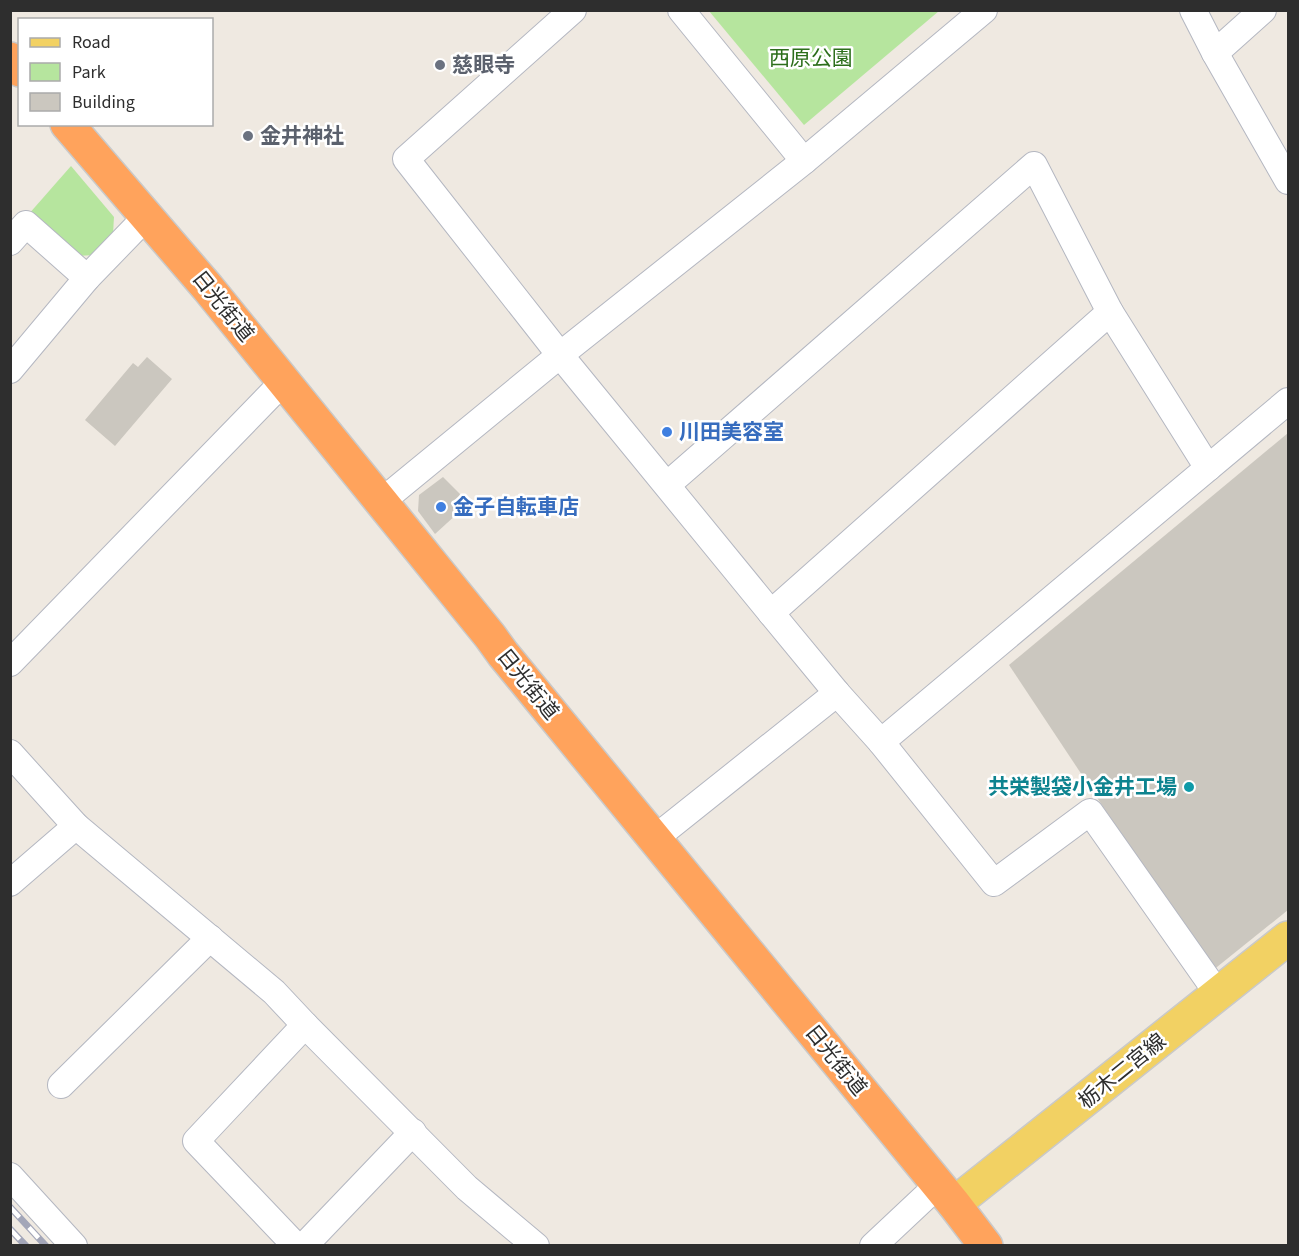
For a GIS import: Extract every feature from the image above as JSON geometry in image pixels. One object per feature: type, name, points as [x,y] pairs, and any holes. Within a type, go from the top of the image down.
[{"type":"highway","name":"日光街道","points":[[69,126],[208,288],[382,501],[503,654],[986,1245]]},
{"type":"main road","name":"栃木二宮線","points":[[946,1194],[1218,994],[1288,938]]},
{"type":"street","points":[[573,10],[406,159],[560,355],[837,693],[881,742],[993,884],[1090,812],[1218,994]]},
{"type":"street","points":[[681,10],[804,161]]},
{"type":"street","points":[[382,501],[560,355],[804,161],[984,10]]},
{"type":"street","points":[[1193,10],[1288,181]]},
{"type":"street","points":[[1215,53],[1263,10]]},
{"type":"street","points":[[667,485],[1034,165],[1110,312],[1208,468]]},
{"type":"street","points":[[10,370],[87,278],[147,216]]},
{"type":"street","points":[[10,242],[26,224],[87,278]]},
{"type":"street","points":[[771,613],[1110,312]]},
{"type":"street","points":[[10,663],[284,381]]},
{"type":"street","points":[[881,742],[1288,401]]},
{"type":"street","points":[[654,839],[837,693]]},
{"type":"street","points":[[10,753],[76,826],[274,992],[466,1188],[536,1245]]},
{"type":"street","points":[[10,883],[76,826]]},
{"type":"street","points":[[61,1085],[210,938]]},
{"type":"street","points":[[296,1245],[196,1141],[305,1024]]},
{"type":"street","points":[[304,1245],[413,1132]]},
{"type":"street","points":[[10,1176],[74,1245]]},
{"type":"street","points":[[873,1245],[946,1194]]},
{"type":"green space","name":"西原公園","points":[[709,11],[939,11],[804,125]]},
{"type":"green space","points":[[71,166],[114,217],[113,234],[95,255],[76,256],[28,215]]},
{"type":"building","points":[[147,357],[172,379],[115,446],[85,420],[133,363],[138,367]]},
{"type":"building","name":"共栄製袋小金井工場","points":[[1288,433],[1288,910],[1212,971],[1009,665]]},
{"type":"building","name":"金子自転車店","points":[[443,477],[469,503],[435,534],[418,511],[419,495]]},
{"type":"railway","points":[[10,1207],[46,1246]]},
{"type":"railway","points":[[10,1229],[26,1246]]},
{"type":"place","name":"慈眼寺","points":[[440,65]]},
{"type":"place","name":"金井神社","points":[[248,136]]},
{"type":"place","name":"川田美容室","points":[[667,432]]},
{"type":"place","name":"金子自転車店","points":[[441,507]]},
{"type":"place","name":"共栄製袋小金井工場","points":[[1189,787]]}]
